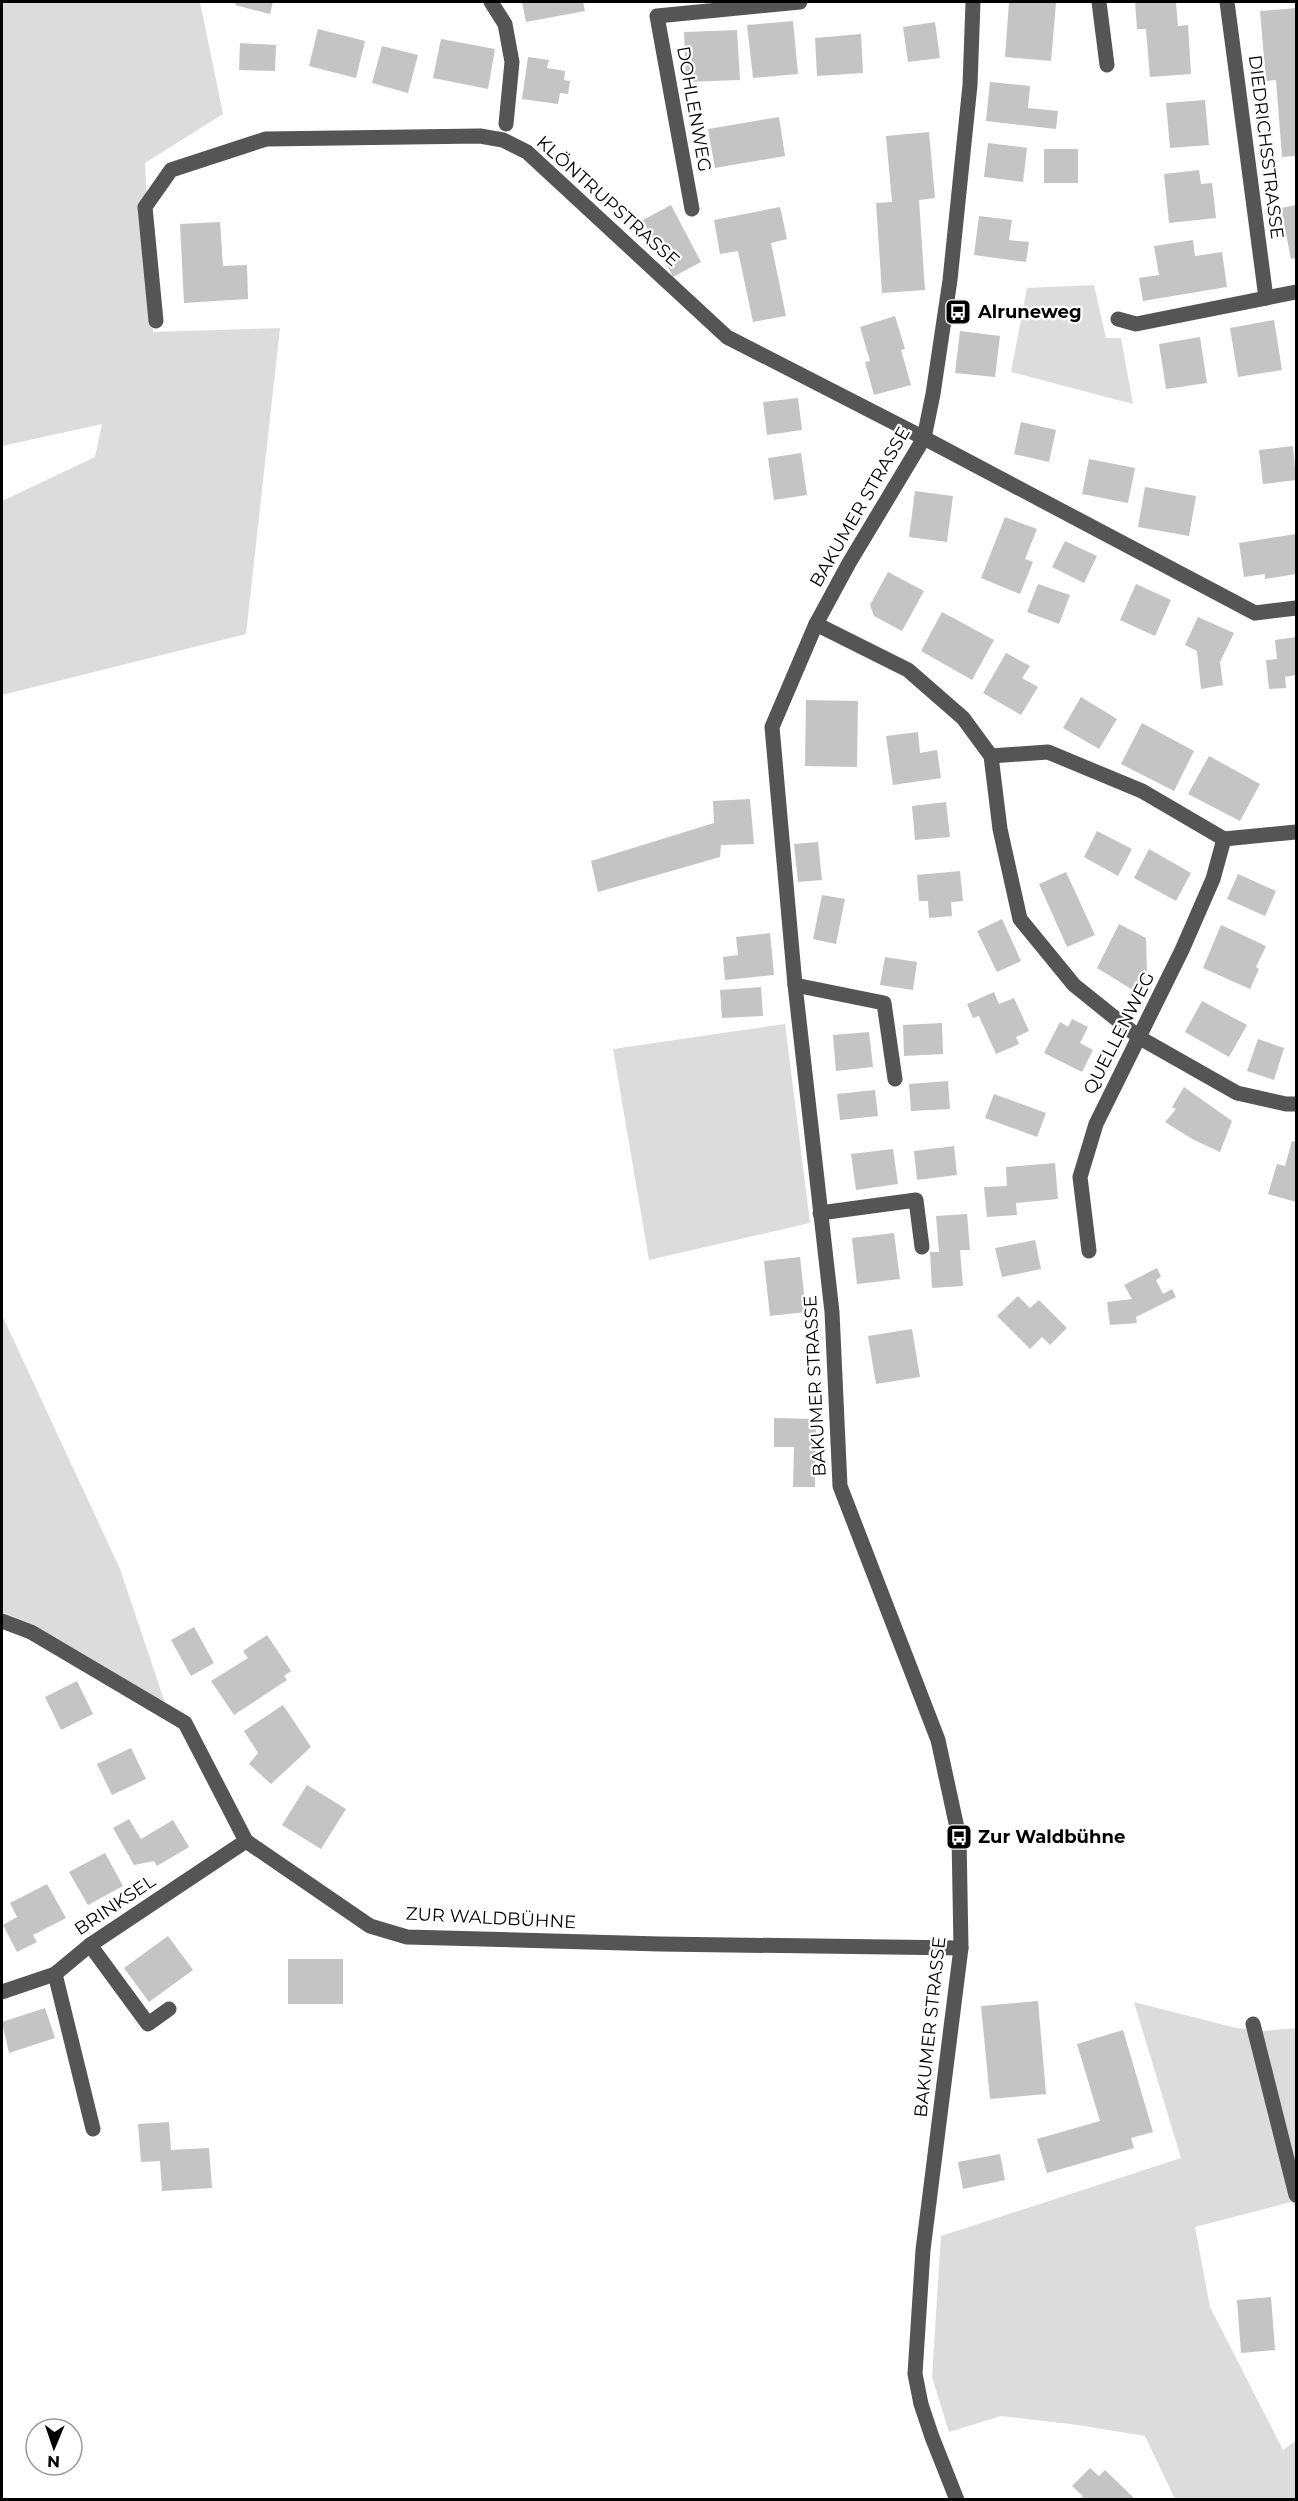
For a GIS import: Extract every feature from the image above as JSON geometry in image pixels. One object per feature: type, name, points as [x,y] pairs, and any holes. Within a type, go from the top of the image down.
[{"type":"street","points":[[491,2],[505,24],[512,62],[506,124]]},
{"type":"street","name":"DOHLENWEG","points":[[692,209],[657,16],[800,2]]},
{"type":"street","name":"BAKUMER STRASSE","points":[[957,2499],[932,2437],[921,2404],[915,2374],[923,2250],[961,1948],[959,1837],[938,1740],[840,1486],[832,1312],[795,986],[772,727],[816,624],[849,563],[924,438],[941,348],[950,280],[970,85],[973,2]]},
{"type":"street","points":[[1099,2],[1107,65]]},
{"type":"street","name":"DIEDRICHSSTRASSE","points":[[1227,2],[1266,298]]},
{"type":"street","name":"KLÖNTRUPSTRASSE","points":[[156,321],[145,207],[171,170],[266,139],[480,136],[503,140],[527,152],[727,337],[924,438]]},
{"type":"street","points":[[1118,319],[1136,324],[1296,292]]},
{"type":"street","points":[[924,438],[1255,613],[1296,608]]},
{"type":"street","points":[[816,624],[908,670],[963,718],[990,756],[1000,829],[1020,919],[1074,985],[1140,1038],[1237,1093],[1286,1104],[1296,1104]]},
{"type":"street","points":[[990,756],[1048,752],[1142,791],[1224,839],[1296,832]]},
{"type":"street","name":"QUELLENWEG","points":[[1089,1251],[1080,1177],[1096,1124],[1122,1069],[1140,1038],[1213,879],[1224,839]]},
{"type":"street","points":[[795,986],[884,1003],[895,1079]]},
{"type":"street","points":[[820,1213],[916,1200],[922,1246]]},
{"type":"street","name":"ZUR WALDBÜHNE","points":[[2,1620],[31,1632],[185,1723],[246,1841],[370,1926],[407,1937],[660,1944],[961,1948]]},
{"type":"street","name":"BRINKSEL","points":[[2,1992],[55,1974],[90,1945],[246,1841]]},
{"type":"street","points":[[90,1945],[148,2024],[169,2009]]},
{"type":"street","points":[[55,1974],[84,2102],[93,2129]]},
{"type":"street","points":[[1253,2024],[1296,2195]]},
{"type":"shaded area","points":[[2,2],[200,2],[223,114],[145,163],[153,332],[280,328],[246,634],[2,695],[2,501],[95,457],[102,424],[2,446]]},
{"type":"shaded area","points":[[1094,285],[1106,338],[1121,338],[1133,404],[1011,372],[1027,288]]},
{"type":"shaded area","points":[[785,1024],[810,1223],[649,1260],[613,1049]]},
{"type":"shaded area","points":[[2,1315],[120,1569],[165,1703],[34,1625],[2,1612]]},
{"type":"shaded area","points":[[1134,2002],[1236,2028],[1263,2031],[1296,2028],[1296,2206],[1291,2202],[1195,2227],[1210,2307],[1283,2450],[1296,2441],[1296,2499],[1175,2499],[1145,2436],[1001,2416],[949,2432],[932,2377],[941,2236],[1181,2158]]},
{"type":"building","points":[[236,2],[273,2],[270,14],[235,5]]},
{"type":"building","points":[[522,2],[583,2],[585,11],[526,22]]},
{"type":"building","points":[[1009,2],[1056,3],[1051,61],[1005,57]]},
{"type":"building","points":[[1135,2],[1176,2],[1178,26],[1188,25],[1191,74],[1150,77],[1146,29],[1137,29]]},
{"type":"building","points":[[1296,8],[1296,156],[1282,157],[1276,80],[1266,81],[1260,11]]},
{"type":"building","points":[[793,21],[798,74],[753,78],[747,25]]},
{"type":"building","points":[[935,22],[940,58],[908,62],[903,27]]},
{"type":"building","points":[[318,29],[365,41],[356,78],[309,66]]},
{"type":"building","points":[[737,30],[740,80],[686,82],[684,32]]},
{"type":"building","points":[[861,34],[863,73],[817,76],[815,38]]},
{"type":"building","points":[[441,39],[495,49],[488,89],[433,78]]},
{"type":"building","points":[[240,43],[276,45],[275,71],[239,70]]},
{"type":"building","points":[[382,46],[418,55],[408,93],[372,83]]},
{"type":"building","points":[[528,57],[549,60],[547,68],[565,71],[564,80],[570,81],[568,94],[560,93],[558,104],[522,99]]},
{"type":"building","points":[[990,82],[1030,86],[1028,108],[1058,111],[1056,129],[986,121]]},
{"type":"building","points":[[1205,100],[1209,145],[1170,148],[1166,103]]},
{"type":"building","points":[[779,117],[785,156],[715,168],[708,129]]},
{"type":"building","points":[[929,132],[935,198],[919,200],[925,290],[882,293],[876,203],[892,202],[886,136]]},
{"type":"building","points":[[988,143],[1027,148],[1023,182],[984,177]]},
{"type":"building","points":[[1044,149],[1078,149],[1078,183],[1044,183]]},
{"type":"building","points":[[1199,170],[1201,184],[1212,183],[1216,218],[1169,223],[1164,174]]},
{"type":"building","points":[[671,205],[701,262],[673,277],[643,220]]},
{"type":"building","points":[[1296,205],[1296,258],[1291,259],[1281,208]]},
{"type":"building","points":[[780,207],[787,239],[771,243],[786,316],[753,322],[738,251],[720,254],[714,220]]},
{"type":"building","points":[[979,216],[1012,220],[1009,240],[1029,242],[1026,262],[974,255]]},
{"type":"building","points":[[220,222],[223,266],[247,265],[248,299],[184,303],[180,224]]},
{"type":"building","points":[[1193,240],[1195,256],[1222,252],[1227,287],[1143,301],[1139,278],[1159,275],[1154,246]]},
{"type":"building","points":[[895,316],[905,349],[901,350],[911,385],[874,395],[865,362],[870,361],[860,327]]},
{"type":"building","points":[[1274,320],[1282,370],[1238,377],[1230,328]]},
{"type":"building","points":[[960,331],[1000,336],[995,377],[955,373]]},
{"type":"building","points":[[1200,337],[1207,383],[1166,389],[1159,344]]},
{"type":"building","points":[[798,398],[802,430],[767,435],[763,402]]},
{"type":"building","points":[[1021,422],[1056,430],[1049,462],[1014,454]]},
{"type":"building","points":[[1293,446],[1296,480],[1263,484],[1259,450]]},
{"type":"building","points":[[801,453],[807,495],[774,500],[768,458]]},
{"type":"building","points":[[1089,459],[1135,468],[1128,503],[1082,494]]},
{"type":"building","points":[[1145,487],[1196,496],[1189,536],[1138,527]]},
{"type":"building","points":[[915,491],[953,496],[947,542],[909,537]]},
{"type":"building","points":[[1005,517],[1037,529],[1025,559],[1033,562],[1020,594],[981,578]]},
{"type":"building","points":[[1296,534],[1296,574],[1265,579],[1265,574],[1244,577],[1239,543]]},
{"type":"building","points":[[1065,541],[1097,556],[1084,583],[1052,567]]},
{"type":"building","points":[[888,572],[924,591],[902,631],[874,616],[870,605]]},
{"type":"building","points":[[1038,584],[1070,595],[1059,624],[1027,612]]},
{"type":"building","points":[[1136,584],[1171,600],[1155,636],[1120,620]]},
{"type":"building","points":[[942,612],[994,640],[972,680],[921,651]]},
{"type":"building","points":[[1198,617],[1234,633],[1220,662],[1223,685],[1201,689],[1197,651],[1185,645]]},
{"type":"building","points":[[1296,637],[1296,675],[1285,677],[1286,688],[1269,689],[1266,660],[1277,659],[1275,640]]},
{"type":"building","points":[[1006,653],[1030,666],[1022,678],[1038,687],[1021,715],[983,693]]},
{"type":"building","points":[[1081,697],[1117,719],[1099,749],[1063,728]]},
{"type":"building","points":[[806,700],[858,701],[857,767],[805,766]]},
{"type":"building","points":[[1142,723],[1194,751],[1174,791],[1121,764]]},
{"type":"building","points":[[918,732],[920,753],[937,750],[941,778],[893,785],[886,736]]},
{"type":"building","points":[[1209,756],[1260,784],[1240,821],[1188,794]]},
{"type":"building","points":[[750,799],[754,844],[721,845],[720,857],[598,892],[591,861],[714,823],[713,801]]},
{"type":"building","points":[[946,802],[950,837],[915,840],[912,806]]},
{"type":"building","points":[[1097,831],[1132,849],[1118,876],[1084,857]]},
{"type":"building","points":[[818,842],[822,880],[798,882],[794,844]]},
{"type":"building","points":[[1149,849],[1191,873],[1176,901],[1134,878]]},
{"type":"building","points":[[960,871],[963,901],[951,902],[952,916],[929,918],[928,901],[919,901],[917,875]]},
{"type":"building","points":[[1066,872],[1095,935],[1067,947],[1039,884]]},
{"type":"building","points":[[1238,874],[1276,891],[1265,916],[1227,899]]},
{"type":"building","points":[[822,895],[845,899],[836,944],[813,939]]},
{"type":"building","points":[[1002,919],[1021,961],[997,972],[977,931]]},
{"type":"building","points":[[1119,924],[1146,938],[1147,974],[1136,992],[1097,968]]},
{"type":"building","points":[[1221,925],[1266,946],[1256,967],[1259,969],[1250,989],[1203,968]]},
{"type":"building","points":[[770,933],[774,975],[725,980],[723,957],[738,955],[736,937]]},
{"type":"building","points":[[885,957],[917,962],[913,990],[880,985]]},
{"type":"building","points":[[761,987],[763,1016],[722,1018],[720,990]]},
{"type":"building","points":[[994,992],[999,1004],[1014,998],[1029,1031],[1016,1037],[1019,1044],[996,1054],[979,1016],[973,1018],[967,1004]]},
{"type":"building","points":[[1202,1001],[1247,1025],[1229,1057],[1185,1032]]},
{"type":"building","points":[[1072,1019],[1088,1027],[1080,1043],[1093,1050],[1082,1072],[1044,1053],[1060,1022],[1068,1027]]},
{"type":"building","points":[[942,1023],[943,1054],[904,1056],[903,1025]]},
{"type":"building","points":[[869,1032],[873,1067],[836,1071],[833,1035]]},
{"type":"building","points":[[1258,1039],[1284,1048],[1274,1080],[1247,1071]]},
{"type":"building","points":[[948,1081],[950,1109],[911,1111],[909,1084]]},
{"type":"building","points":[[1184,1087],[1232,1121],[1220,1152],[1192,1139],[1165,1122],[1176,1109],[1172,1107]]},
{"type":"building","points":[[875,1090],[878,1116],[840,1120],[837,1094]]},
{"type":"building","points":[[994,1094],[1046,1113],[1037,1137],[985,1118]]},
{"type":"building","points":[[1292,1141],[1296,1142],[1296,1202],[1268,1194],[1277,1164],[1285,1166]]},
{"type":"building","points":[[954,1146],[957,1175],[917,1180],[914,1151]]},
{"type":"building","points":[[893,1149],[898,1184],[856,1190],[851,1154]]},
{"type":"building","points":[[1055,1163],[1058,1199],[1016,1203],[1017,1215],[987,1217],[984,1187],[1007,1186],[1006,1167]]},
{"type":"building","points":[[967,1214],[970,1250],[960,1250],[963,1286],[932,1288],[930,1252],[939,1252],[936,1216]]},
{"type":"building","points":[[894,1233],[900,1279],[857,1284],[852,1238]]},
{"type":"building","points":[[1035,1240],[1041,1269],[1002,1277],[995,1248]]},
{"type":"building","points":[[800,1257],[806,1312],[770,1316],[764,1261]]},
{"type":"building","points":[[1157,1268],[1161,1277],[1156,1280],[1163,1294],[1172,1289],[1176,1297],[1136,1317],[1137,1323],[1110,1325],[1107,1302],[1132,1299],[1124,1285]]},
{"type":"building","points":[[1018,1296],[1030,1308],[1039,1300],[1067,1328],[1050,1345],[1042,1337],[1030,1349],[997,1316]]},
{"type":"building","points":[[912,1329],[920,1377],[876,1384],[868,1336]]},
{"type":"building","points":[[774,1418],[816,1419],[815,1487],[793,1487],[794,1447],[774,1447]]},
{"type":"building","points":[[194,1627],[214,1663],[191,1676],[171,1640]]},
{"type":"building","points":[[267,1635],[291,1671],[284,1676],[287,1680],[234,1715],[211,1681],[248,1658],[243,1651]]},
{"type":"building","points":[[77,1681],[93,1714],[61,1730],[45,1697]]},
{"type":"building","points":[[283,1705],[311,1747],[271,1784],[249,1764],[258,1753],[244,1731]]},
{"type":"building","points":[[131,1748],[146,1779],[112,1795],[97,1764]]},
{"type":"building","points":[[307,1785],[346,1809],[321,1849],[282,1825]]},
{"type":"building","points":[[129,1819],[141,1839],[173,1820],[189,1847],[157,1866],[154,1861],[134,1865],[113,1828]]},
{"type":"building","points":[[105,1853],[123,1886],[88,1905],[69,1872]]},
{"type":"building","points":[[47,1884],[66,1918],[33,1935],[37,1942],[17,1952],[3,1925],[17,1917],[10,1903]]},
{"type":"building","points":[[168,1936],[193,1970],[149,2002],[124,1968]]},
{"type":"building","points":[[288,1959],[343,1959],[343,2004],[288,2004]]},
{"type":"building","points":[[1038,2001],[1046,2094],[990,2099],[981,2006]]},
{"type":"building","points":[[45,2008],[55,2038],[9,2053],[2,2022]]},
{"type":"building","points":[[1123,2030],[1153,2132],[1131,2138],[1134,2148],[1047,2173],[1037,2139],[1100,2121],[1077,2044]]},
{"type":"building","points":[[169,2122],[171,2150],[209,2148],[212,2188],[162,2191],[160,2161],[141,2162],[138,2124]]},
{"type":"building","points":[[1000,2154],[1005,2180],[963,2189],[958,2162]]},
{"type":"building","points":[[1271,2297],[1275,2350],[1241,2353],[1237,2300]]},
{"type":"building","points":[[1090,2468],[1099,2476],[1105,2470],[1136,2500],[1080,2500],[1083,2496],[1072,2486]]},
{"type":"place","name":"Alruneweg","points":[[958,312]]},
{"type":"place","name":"Zur Waldbühne","points":[[959,1837]]}]
